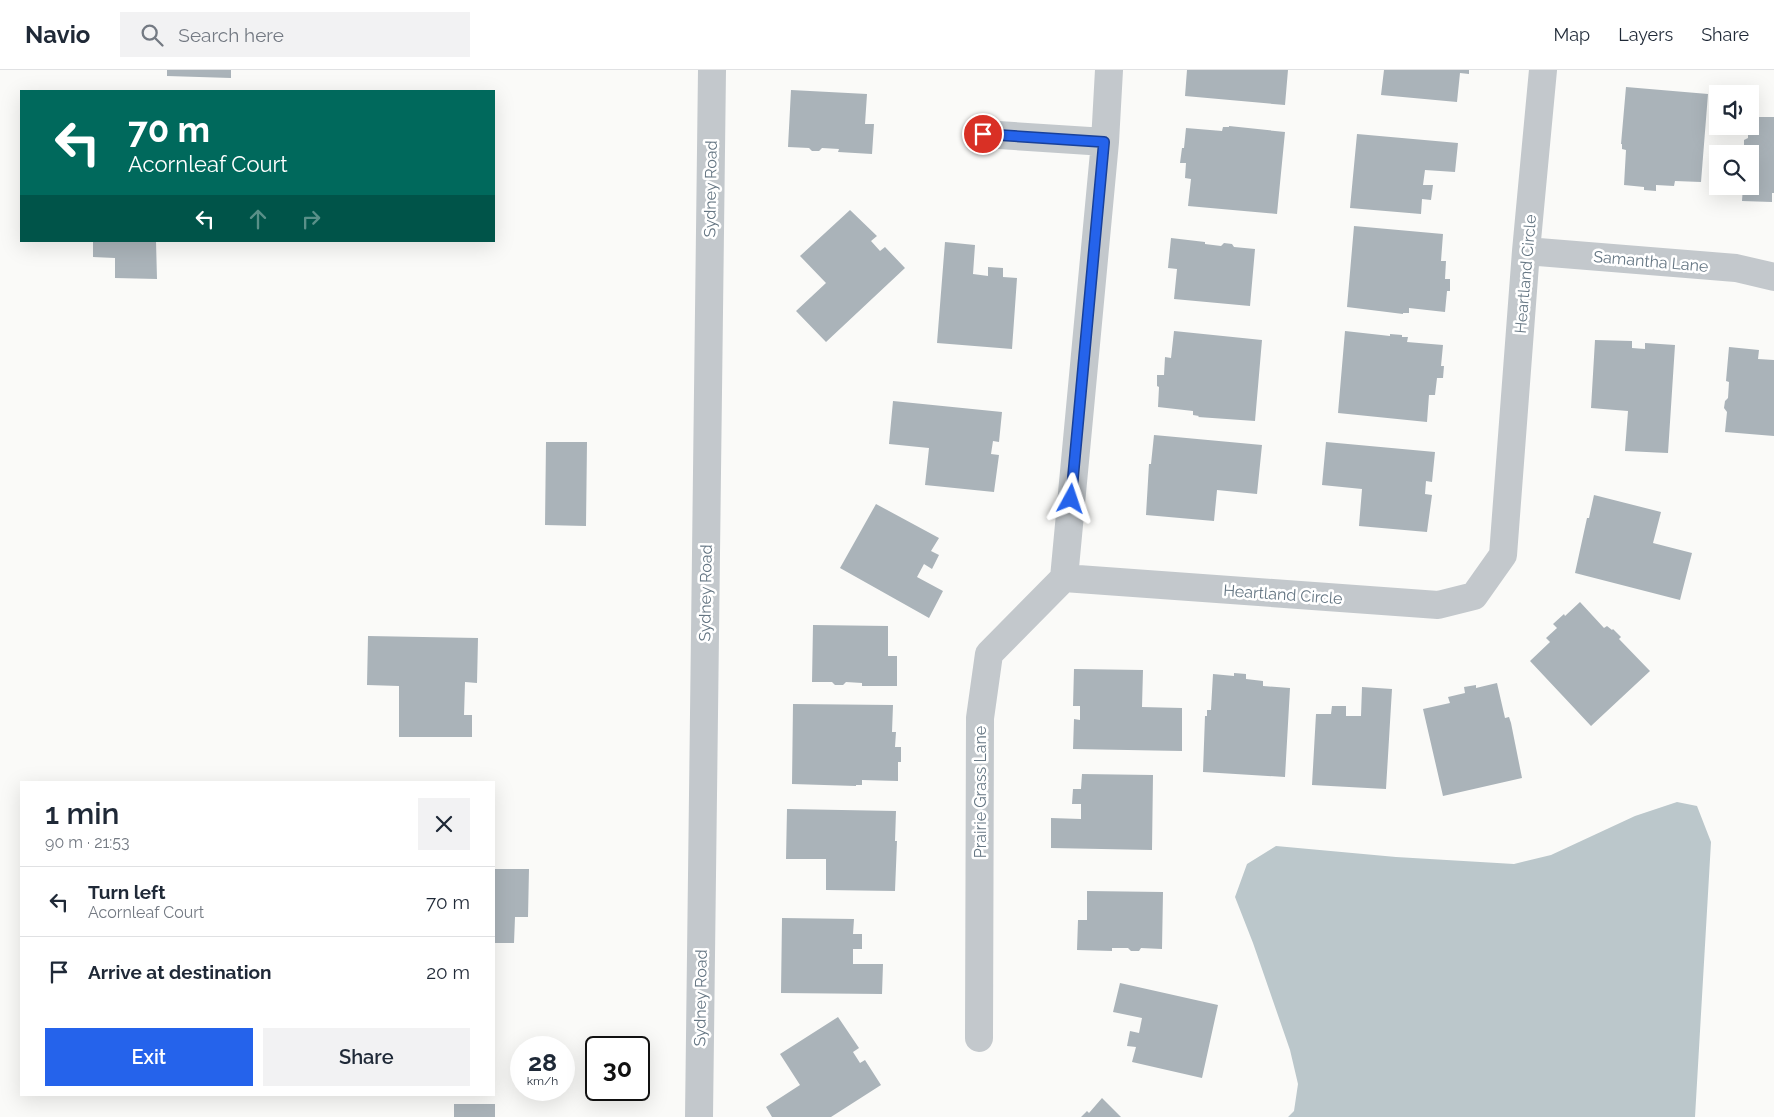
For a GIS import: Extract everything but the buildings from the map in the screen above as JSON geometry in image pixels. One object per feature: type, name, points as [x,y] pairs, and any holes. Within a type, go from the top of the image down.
[{"type":"street","name":"Sydney Road","points":[[699,1117],[712,70]]},
{"type":"street","points":[[1064,578],[1109,70]]},
{"type":"street","name":"Heartland Circle","points":[[1064,578],[1438,605],[1474,596],[1503,555],[1526,251],[1543,70]]},
{"type":"street","points":[[983,134],[1104,142]]},
{"type":"street","name":"Samantha Lane","points":[[1526,251],[1736,268],[1774,277]]},
{"type":"street","name":"Prairie Grass Lane","points":[[979,1038],[980,718],[988,654],[1064,578]]},
{"type":"shaded area","points":[[1677,802],[1697,806],[1711,842],[1695,1117],[1288,1117],[1294,1111],[1298,1084],[1290,1050],[1235,897],[1247,864],[1276,846],[1396,857],[1514,864],[1551,855],[1635,816]]},
{"type":"route","points":[[983,134],[1104,142],[1071,499]]}]
